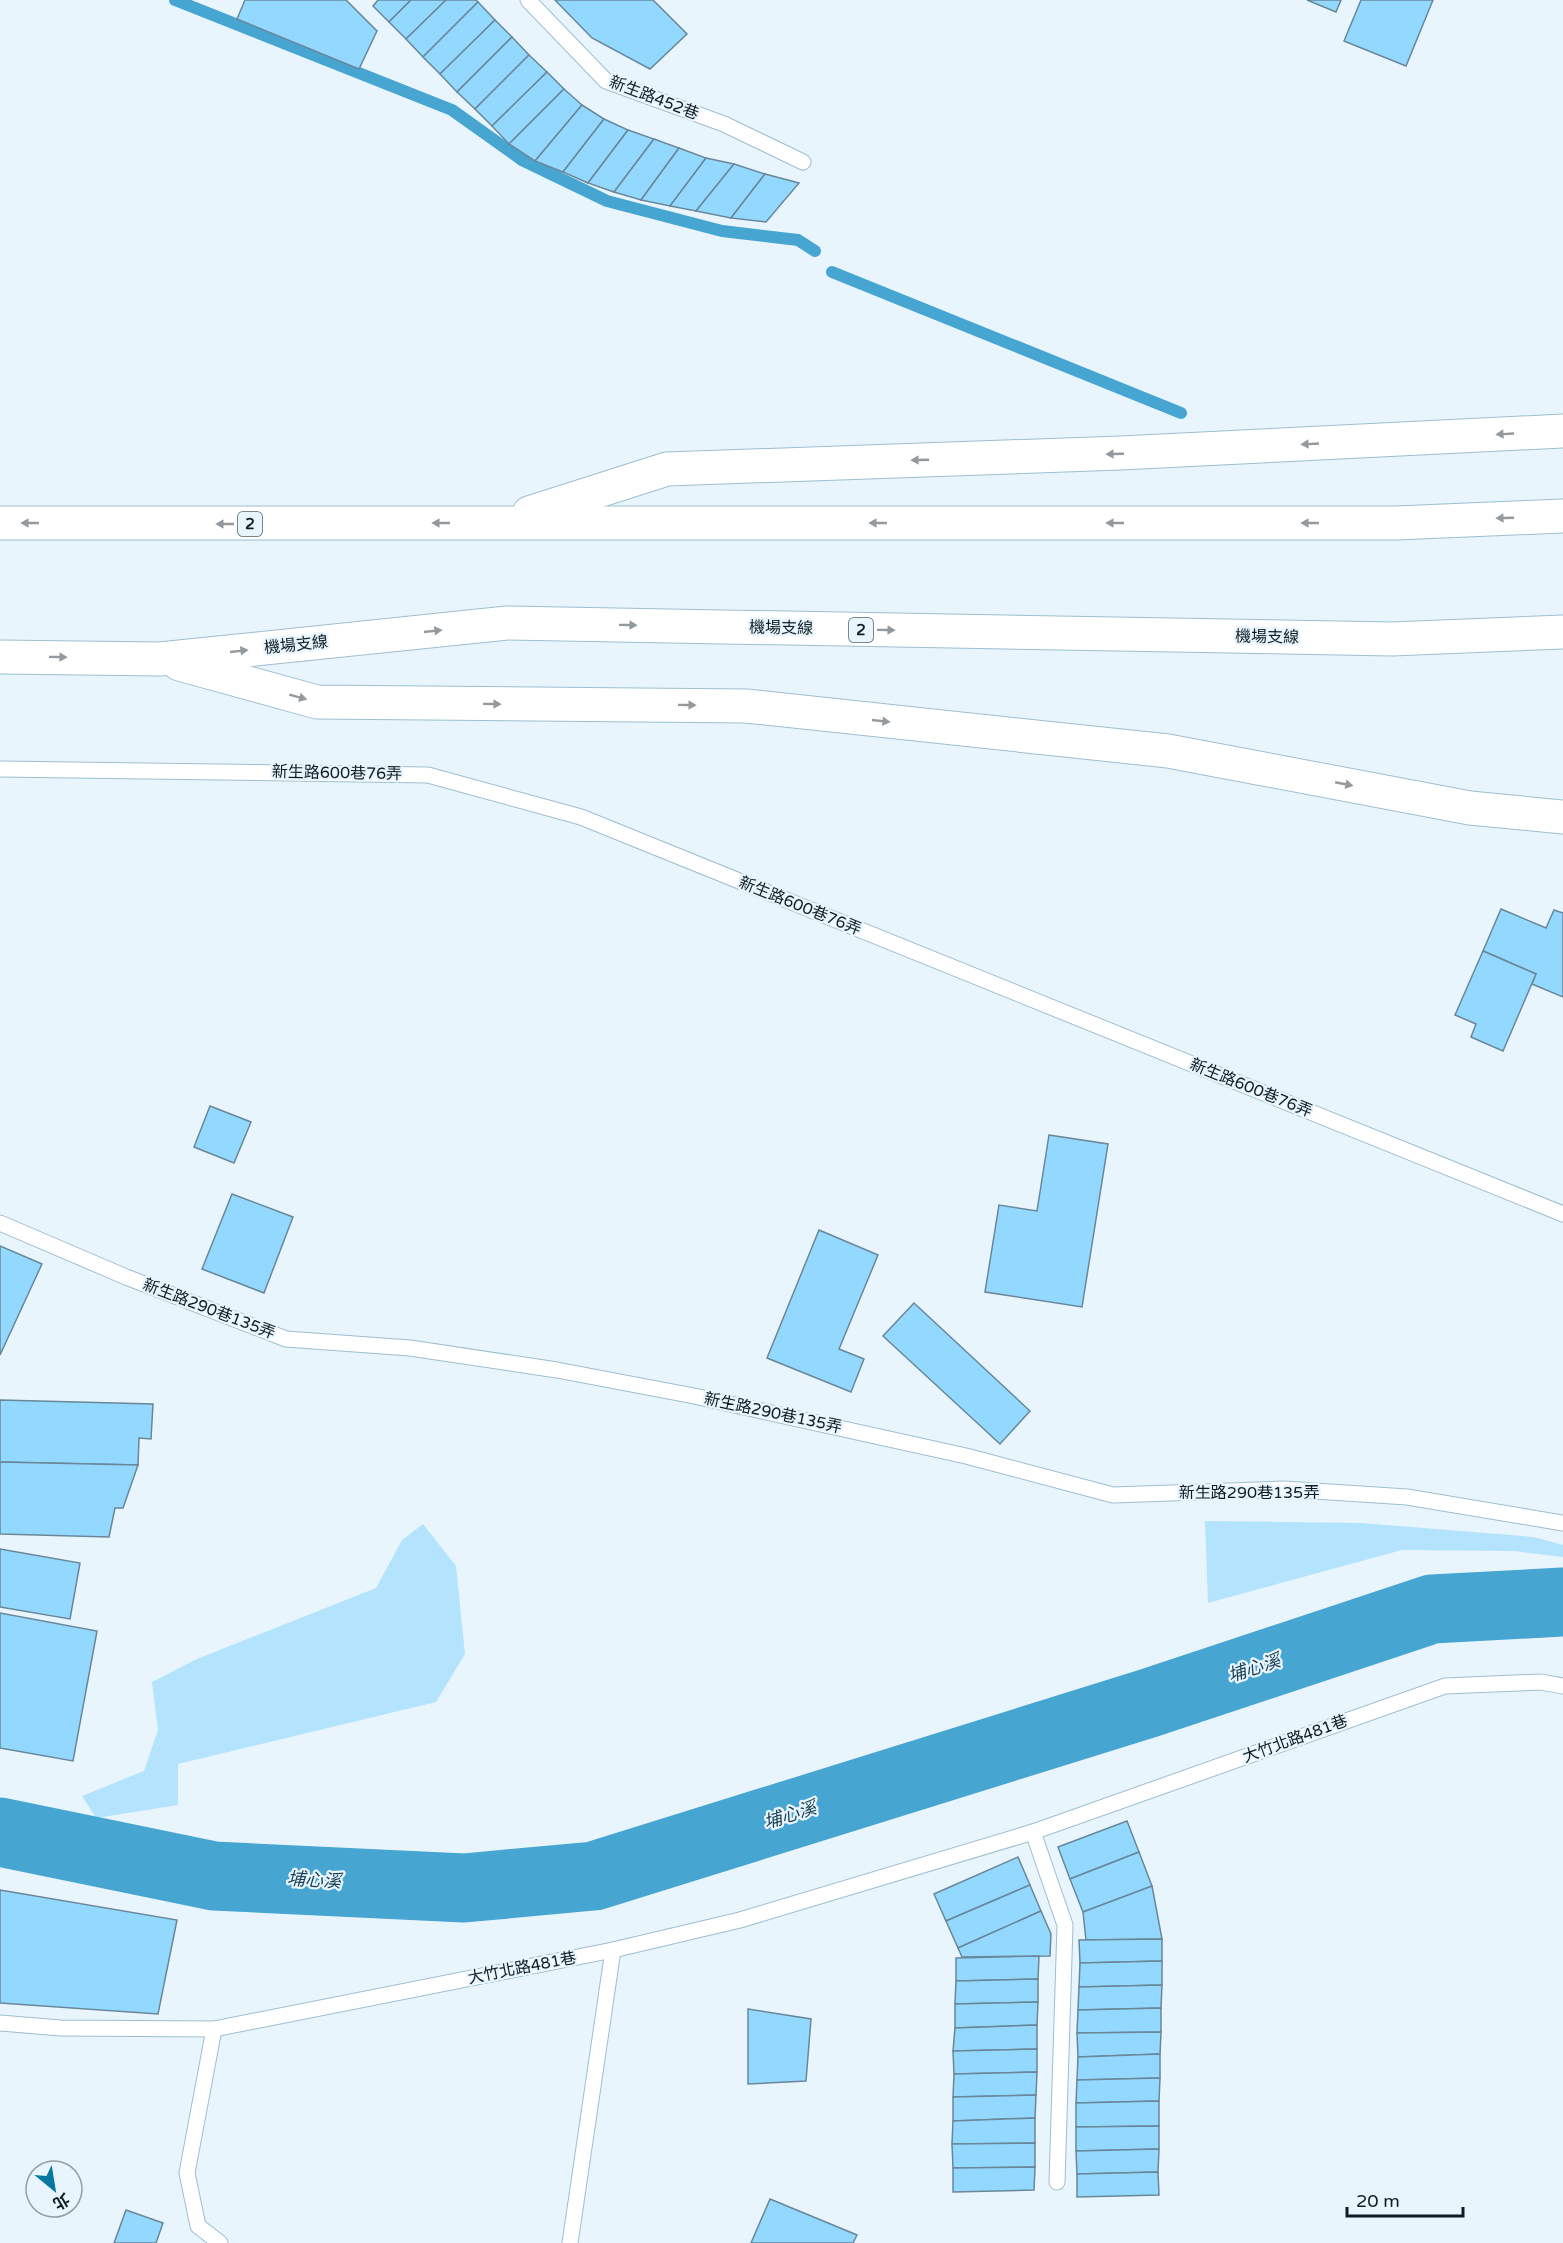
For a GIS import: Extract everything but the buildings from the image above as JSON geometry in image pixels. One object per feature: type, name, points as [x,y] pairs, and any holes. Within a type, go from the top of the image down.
[{"type":"highway","points":[[499,523],[667,469],[1121,453],[1563,430]]},
{"type":"highway","name":"2","points":[[0,523],[1396,523],[1563,516]]},
{"type":"highway","name":"機場支線","points":[[0,657],[160,659],[507,623],[1392,639],[1563,632]]},
{"type":"highway","points":[[160,659],[317,702],[746,706],[1168,751],[1470,808],[1563,817]]},
{"type":"highway","points":[[1470,808],[1563,837]]},
{"type":"lane","name":"新生路452巷","points":[[528,0],[606,81],[724,124],[803,162]]},
{"type":"lane","name":"新生路600巷76弄","points":[[0,769],[428,775],[581,817],[1563,1214]]},
{"type":"lane","name":"新生路290巷135弄","points":[[0,1223],[126,1277],[286,1338],[410,1348],[557,1370],[682,1394],[966,1456],[1113,1496],[1284,1489],[1407,1497],[1563,1523]]},
{"type":"lane","name":"大竹北路481巷","points":[[0,2023],[62,2028],[214,2029],[613,1950],[740,1920],[1033,1832],[1445,1686],[1541,1682],[1563,1686]]},
{"type":"lane","points":[[1033,1832],[1065,1925],[1057,2182]]},
{"type":"lane","points":[[570,2243],[613,1950]]},
{"type":"lane","points":[[214,2029],[187,2173],[198,2226],[220,2243]]},
{"type":"shaded area","points":[[1205,1521],[1361,1523],[1534,1537],[1563,1545],[1563,1557],[1515,1551],[1402,1550],[1208,1603]]},
{"type":"shaded area","points":[[423,1524],[456,1566],[465,1654],[436,1702],[178,1764],[178,1805],[96,1818],[82,1796],[144,1771],[158,1730],[152,1682],[197,1659],[376,1588],[402,1540]]},
{"type":"waterway","points":[[175,0],[452,110],[522,160],[607,201],[722,231],[798,240],[815,251]]},
{"type":"waterway","points":[[832,272],[1181,413]]},
{"type":"waterway","name":"埔心溪","points":[[0,1832],[214,1876],[464,1888],[594,1876],[1149,1703],[1432,1609],[1563,1602]]}]
